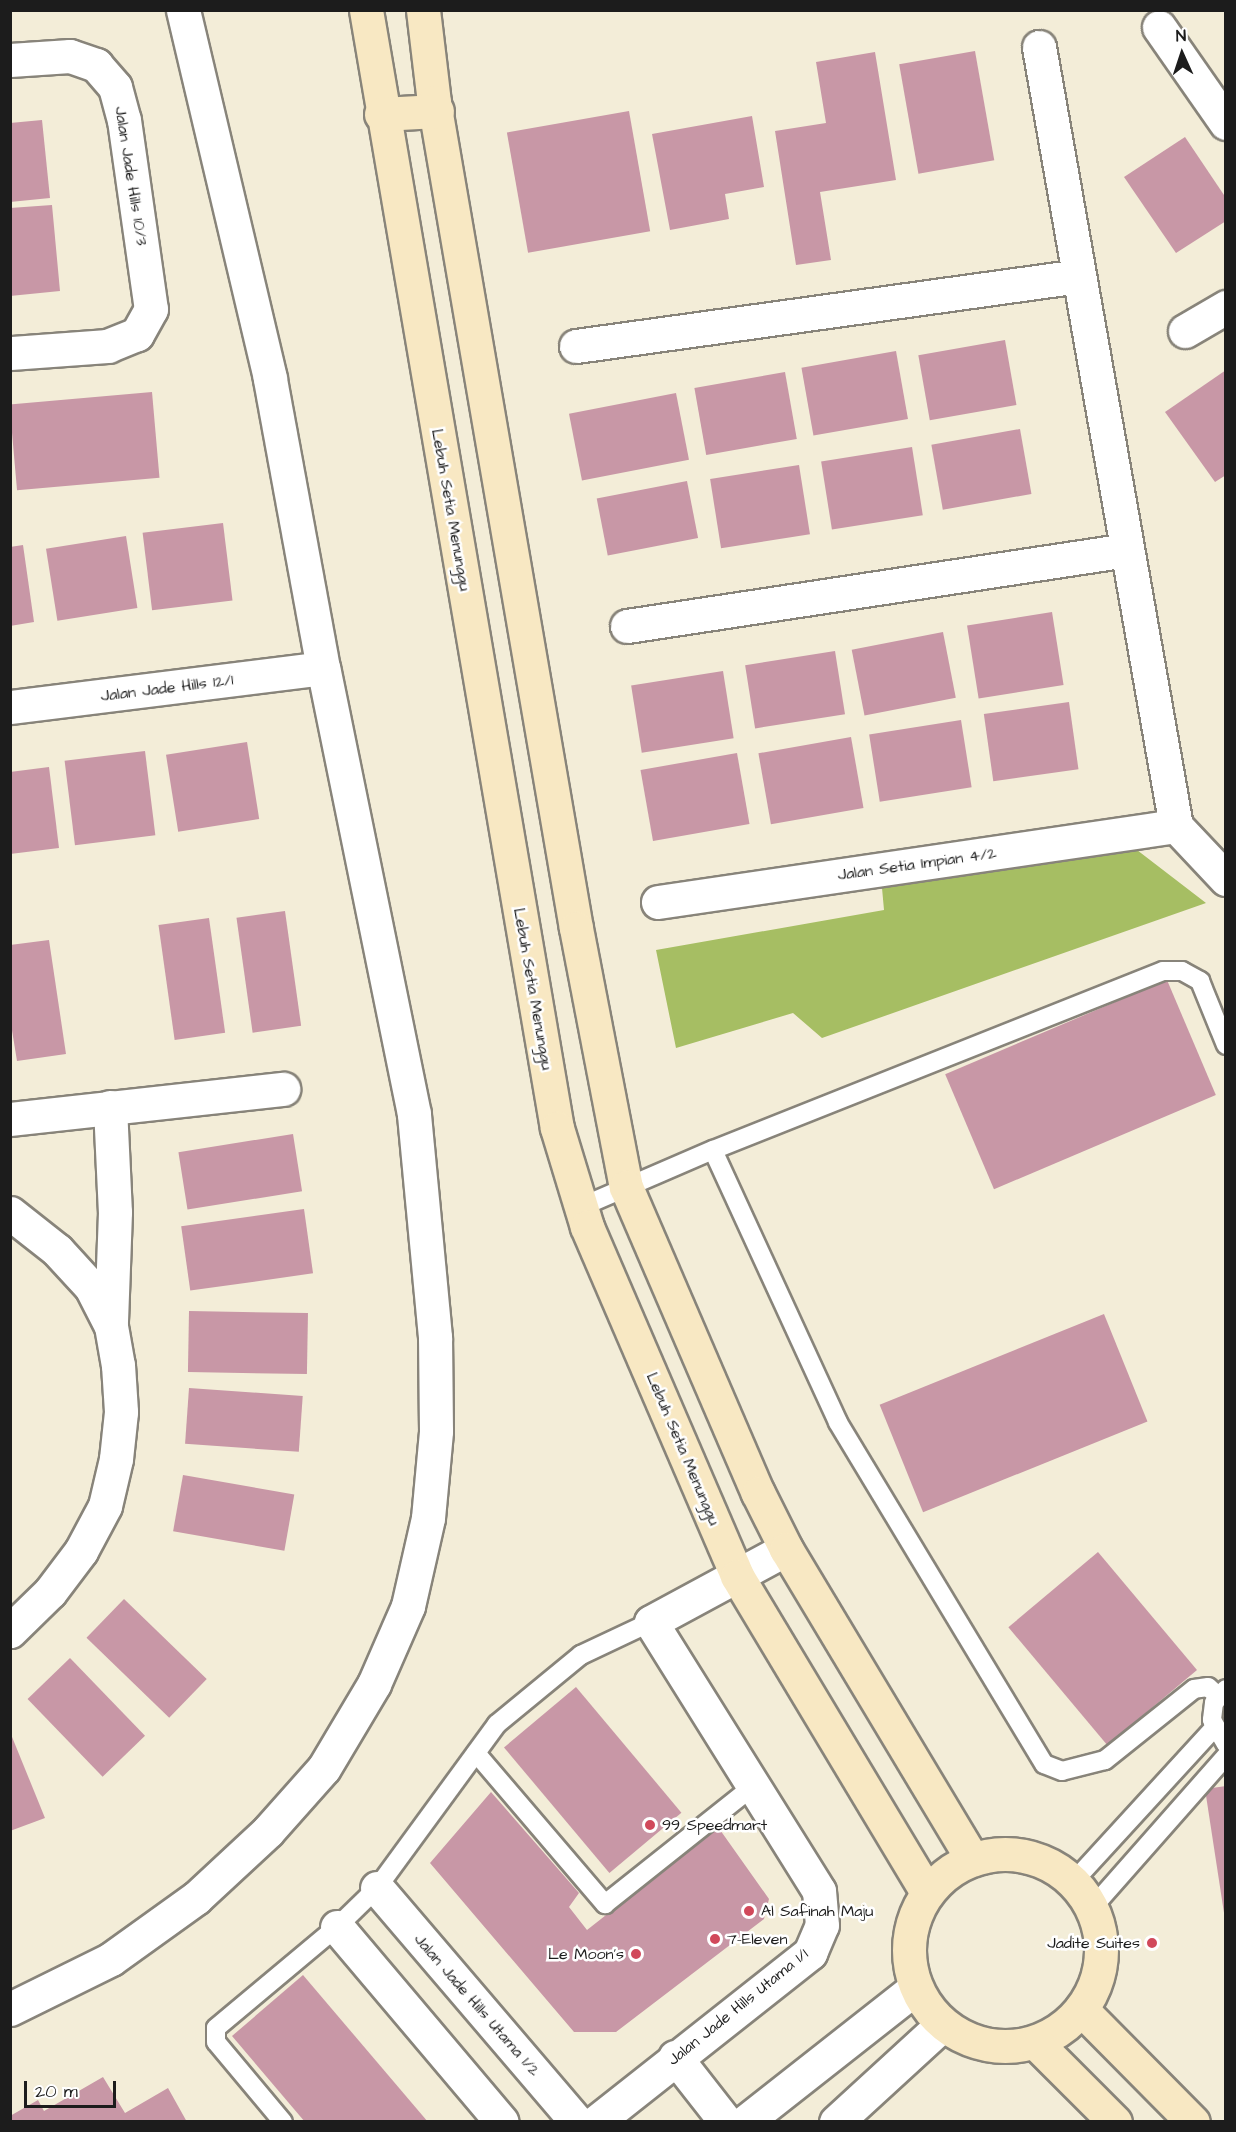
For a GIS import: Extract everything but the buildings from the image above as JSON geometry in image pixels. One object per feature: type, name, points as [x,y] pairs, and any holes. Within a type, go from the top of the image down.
[{"type":"street","points":[[10,2009],[111,1959],[196,1898],[268,1831],[324,1768],[374,1684],[408,1606],[428,1518],[436,1431],[434,1325],[414,1114],[323,668],[270,378],[183,10]]},
{"type":"street","name":"Lebuh Setia Menunggu","points":[[366,10],[381,114],[557,1128],[581,1207],[738,1576],[927,1892]]},
{"type":"street","points":[[423,10],[436,111],[576,928],[626,1187],[758,1492],[786,1549],[972,1859]]},
{"type":"street","points":[[1159,27],[1226,123]]},
{"type":"street","points":[[1039,47],[1176,826],[1226,879]]},
{"type":"street","name":"Jalan Jade Hills 10/3","points":[[10,60],[70,56],[96,65],[115,87],[124,120],[151,309],[137,334],[108,346],[10,353]]},
{"type":"street","points":[[381,114],[436,111]]},
{"type":"street","points":[[576,346],[1079,276]]},
{"type":"street","points":[[1185,331],[1226,307]]},
{"type":"street","points":[[627,626],[1127,550]]},
{"type":"street","name":"Jalan Jade Hills 12/1","points":[[10,707],[323,668]]},
{"type":"street","name":"Jalan Setia Impian 4/2","points":[[658,902],[1176,826]]},
{"type":"street","points":[[10,1119],[283,1089]]},
{"type":"street","points":[[10,1631],[50,1592],[81,1551],[105,1506],[116,1459],[121,1412],[111,1326],[115,1212],[110,1107]]},
{"type":"street","points":[[10,1213],[57,1250],[91,1287],[111,1326]]},
{"type":"street","points":[[651,1622],[786,1549]]},
{"type":"street","name":"Jalan Jade Hills Utama 1/1","points":[[596,2121],[810,1953],[822,1925],[819,1891],[651,1622]]},
{"type":"street","points":[[999,1854],[1026,1856],[1051,1866],[1073,1882],[1092,1908],[1101,1933],[1101,1960],[1095,1986],[1081,2009],[1061,2029],[1035,2042],[1003,2047],[971,2041],[943,2024],[915,1988],[908,1963],[908,1938],[914,1914],[927,1892],[947,1872],[972,1859],[999,1854]]},
{"type":"street","name":"Jalan Jade Hills Utama 1/2","points":[[377,1888],[577,2121]]},
{"type":"street","points":[[337,1927],[502,2121]]},
{"type":"street","points":[[745,2121],[915,1988]]},
{"type":"street","points":[[1081,2009],[1193,2121]]},
{"type":"street","points":[[836,2121],[943,2024]]},
{"type":"street","points":[[1035,2042],[1115,2121]]},
{"type":"street","points":[[675,2057],[726,2121]]},
{"type":"lane","points":[[581,1207],[713,1150],[1163,971],[1182,971],[1200,981],[1226,1045]]},
{"type":"lane","points":[[713,1150],[838,1422],[1044,1764],[1062,1771],[1105,1760],[1194,1689],[1208,1687],[1222,1692],[1212,1712],[1214,1728],[1226,1744]]},
{"type":"lane","points":[[284,2121],[216,2043],[216,2028],[337,1927],[377,1888],[497,1724],[580,1655],[651,1622]]},
{"type":"lane","points":[[1073,1882],[1214,1728]]},
{"type":"lane","points":[[476,1753],[605,1904],[752,1787]]},
{"type":"lane","points":[[1092,1908],[1226,1756]]},
{"type":"green space","points":[[1137,850],[1206,903],[822,1038],[793,1013],[676,1048],[656,950],[884,910],[882,888]]},
{"type":"place","name":"99 Speedmart","points":[[650,1825]]},
{"type":"place","name":"Al Safinah Maju","points":[[749,1911]]},
{"type":"place","name":"7-Eleven","points":[[715,1939]]},
{"type":"place","name":"Jadite Suites","points":[[1152,1943]]},
{"type":"place","name":"Le Moon‘s","points":[[636,1954]]}]
